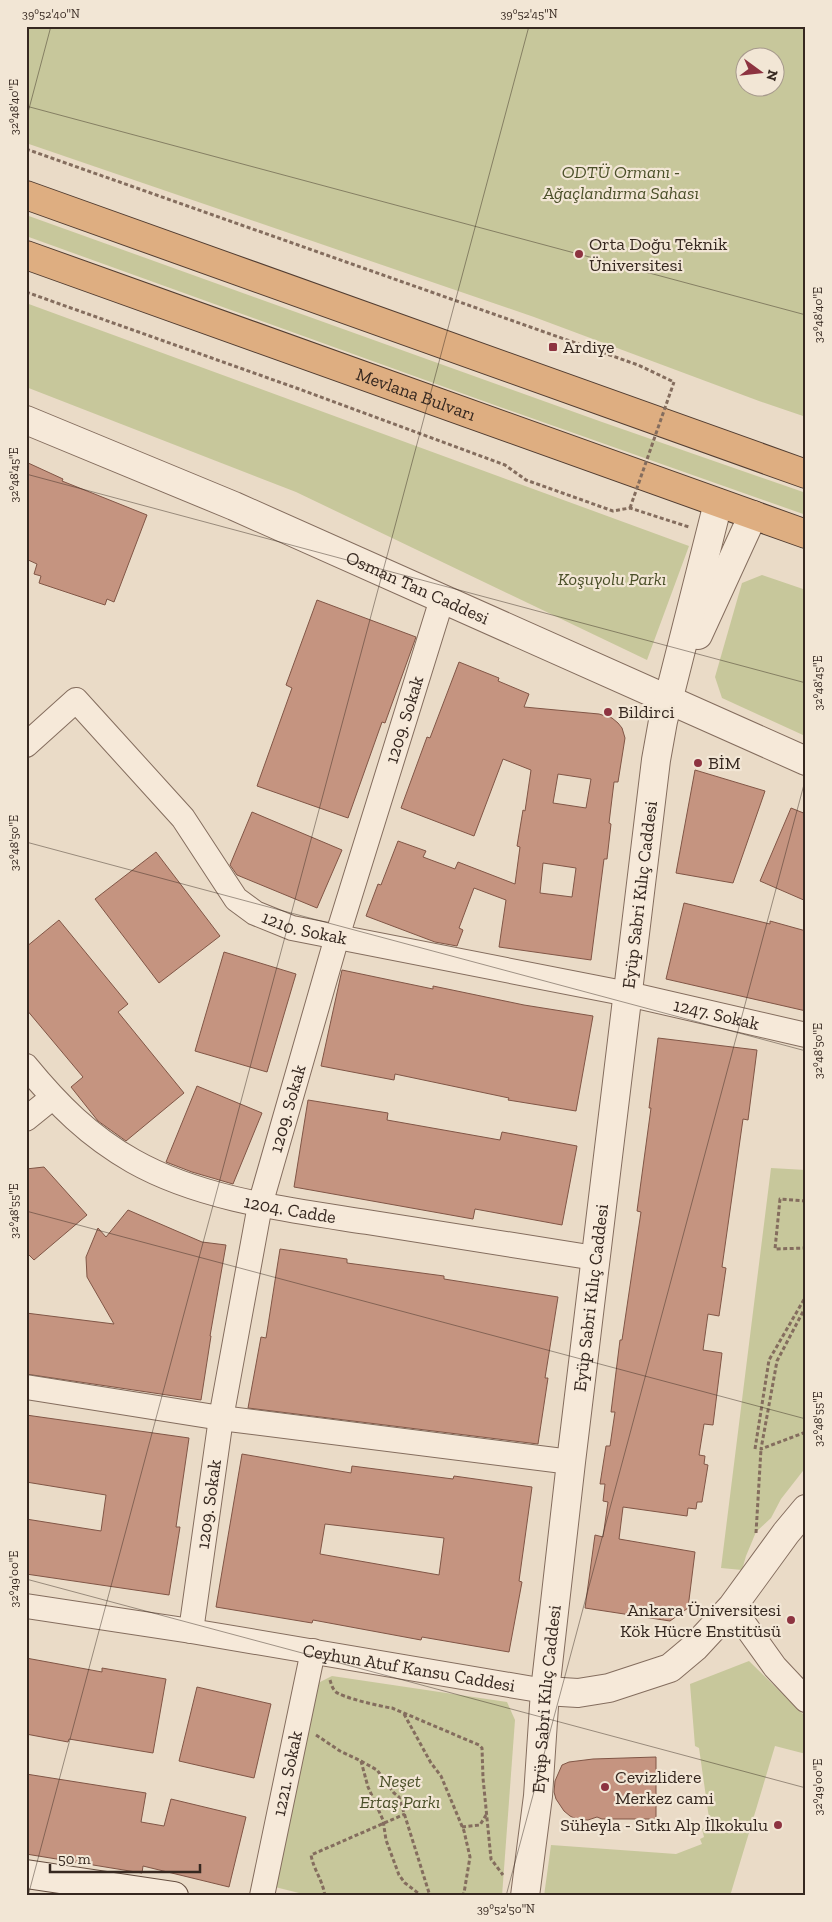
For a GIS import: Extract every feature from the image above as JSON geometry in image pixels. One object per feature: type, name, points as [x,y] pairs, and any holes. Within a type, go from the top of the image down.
[{"type":"highway","points":[[26,195],[806,474]]},
{"type":"highway","name":"Mevlana Bulvarı","points":[[26,254],[806,534]]},
{"type":"street","name":"Osman Tan Caddesi","points":[[26,420],[234,506],[806,761]]},
{"type":"street","name":"Eyüp Sabri Kılıç Caddesi","points":[[525,1896],[538,1796],[545,1691],[571,1462],[656,760],[718,503]]},
{"type":"street","name":"Eyüp Sabri Kılıç Caddesi","points":[[669,700],[753,515]]},
{"type":"street","points":[[706,553],[713,548],[721,550],[727,555],[731,563]]},
{"type":"street","name":"1209. Sokak","points":[[190,1631],[221,1418],[260,1205],[337,937],[442,599]]},
{"type":"street","name":"1210. Sokak","points":[[26,745],[76,700],[183,818],[236,899],[255,913],[271,920],[292,928],[628,994]]},
{"type":"street","name":"1247. Sokak","points":[[628,994],[806,1035]]},
{"type":"street","name":"1204. Cadde","points":[[26,1066],[52,1098],[96,1138],[134,1161],[175,1180],[260,1205],[595,1258]]},
{"type":"street","points":[[26,1119],[52,1098]]},
{"type":"street","points":[[26,1387],[221,1418],[571,1462]]},
{"type":"street","name":"Ceyhun Atuf Kansu Caddesi","points":[[26,1606],[313,1651],[545,1691],[578,1693],[609,1688],[670,1668],[695,1647],[732,1607],[806,1509]]},
{"type":"street","points":[[732,1607],[775,1667],[806,1700]]},
{"type":"street","name":"1221. Sokak","points":[[262,1896],[313,1651]]},
{"type":"street","points":[[26,1874],[174,1896]]},
{"type":"path","points":[[26,149],[628,362],[674,382],[630,508]]},
{"type":"path","points":[[26,292],[308,392],[505,465],[526,480],[613,510],[630,508],[679,523]]},
{"type":"path","points":[[806,1200],[780,1199],[775,1249],[806,1248]]},
{"type":"path","points":[[755,1449],[769,1360],[806,1296]]},
{"type":"path","points":[[756,1539],[761,1449],[777,1361],[806,1306]]},
{"type":"path","points":[[761,1449],[806,1432]]},
{"type":"path","points":[[330,1678],[334,1690],[339,1694],[352,1699],[392,1708],[479,1745],[482,1748],[491,1859],[503,1875]]},
{"type":"path","points":[[404,1714],[431,1763],[441,1776],[462,1827],[470,1857],[462,1896]]},
{"type":"path","points":[[315,1734],[340,1751],[361,1761],[381,1774],[399,1797],[430,1896]]},
{"type":"path","points":[[361,1761],[368,1787],[383,1823],[386,1840],[399,1875],[422,1896]]},
{"type":"path","points":[[325,1896],[322,1881],[313,1867],[311,1855],[405,1814]]},
{"type":"path","points":[[462,1827],[480,1825],[486,1814]]},
{"type":"green space","name":"ODTÜ Ormanı - Ağaçlandırma Sahası","points":[[26,26],[806,26],[806,417],[534,317],[26,143]]},
{"type":"green space","points":[[26,215],[602,422],[806,493],[806,515],[26,236]]},
{"type":"green space","name":"Koşuyolu Parkı","points":[[26,303],[689,546],[647,660],[296,492],[26,387]]},
{"type":"green space","points":[[762,575],[806,590],[806,726],[803,735],[722,698],[715,677],[742,583]]},
{"type":"green space","points":[[771,1168],[806,1170],[806,1467],[781,1499],[771,1518],[756,1532],[742,1570],[721,1568]]},
{"type":"green space","points":[[749,1661],[806,1717],[806,1754],[775,1746],[730,1896],[544,1896],[551,1845],[676,1854],[702,1844],[700,1839],[704,1837],[702,1829],[710,1825],[699,1748],[695,1746],[690,1684]]},
{"type":"green space","name":"Neşet Ertaş Parkı","points":[[332,1676],[507,1702],[515,1720],[502,1896],[311,1896],[275,1887],[316,1684]]},
{"type":"building","points":[[26,462],[63,479],[62,481],[147,515],[114,602],[107,599],[105,605],[39,583],[41,576],[34,574],[37,564],[26,559]]},
{"type":"building","points":[[317,600],[416,637],[385,723],[382,722],[348,818],[257,786],[292,688],[286,685]]},
{"type":"building","points":[[459,662],[499,678],[498,681],[529,694],[524,707],[599,714],[612,718],[622,728],[625,738],[618,782],[614,782],[607,859],[604,859],[591,960],[499,947],[506,900],[474,888],[459,928],[463,930],[457,946],[435,942],[366,916],[378,884],[381,885],[398,841],[426,851],[423,857],[455,869],[458,862],[515,884],[520,847],[517,846],[523,810],[525,811],[531,770],[503,759],[474,836],[401,808],[427,737],[430,738]],"holes":[[[558,774],[591,779],[586,808],[553,803]],[[543,863],[576,868],[572,897],[540,893]]]},
{"type":"building","points":[[695,770],[765,791],[733,883],[676,873]]},
{"type":"building","points":[[791,808],[806,814],[806,901],[760,881]]},
{"type":"building","points":[[252,812],[342,850],[317,908],[237,875],[230,865]]},
{"type":"building","points":[[156,852],[220,936],[159,983],[95,899]]},
{"type":"building","points":[[684,903],[770,924],[770,921],[806,931],[806,1011],[666,979]]},
{"type":"building","points":[[59,920],[128,1004],[118,1012],[184,1093],[126,1141],[98,1121],[71,1087],[83,1077],[26,1009],[26,947]]},
{"type":"building","points":[[224,952],[296,974],[267,1072],[195,1051]]},
{"type":"building","points":[[342,970],[433,989],[433,986],[524,1005],[593,1016],[576,1111],[508,1100],[509,1098],[395,1074],[394,1080],[321,1066]]},
{"type":"building","points":[[658,1038],[757,1050],[748,1120],[743,1119],[722,1267],[726,1268],[719,1316],[708,1314],[703,1350],[722,1353],[713,1425],[704,1424],[699,1455],[705,1456],[704,1464],[708,1465],[702,1502],[697,1502],[696,1509],[688,1508],[687,1516],[623,1507],[619,1539],[695,1552],[688,1608],[670,1621],[585,1608],[595,1535],[603,1537],[608,1502],[603,1501],[605,1484],[600,1484],[606,1446],[610,1446],[615,1412],[611,1412],[620,1340],[622,1340],[641,1212],[637,1211]]},
{"type":"building","points":[[197,1086],[262,1113],[233,1184],[166,1162]]},
{"type":"building","points":[[308,1100],[388,1113],[387,1120],[500,1140],[502,1132],[577,1146],[562,1225],[475,1209],[473,1219],[294,1187]]},
{"type":"building","points":[[44,1167],[87,1215],[34,1260],[26,1252],[26,1169]]},
{"type":"building","points":[[128,1210],[202,1242],[226,1245],[201,1400],[26,1374],[26,1313],[114,1324],[87,1277],[86,1257],[98,1228],[106,1237]]},
{"type":"building","points":[[280,1249],[347,1259],[347,1263],[444,1276],[444,1279],[558,1297],[545,1378],[548,1378],[538,1444],[248,1408],[261,1337],[266,1338]]},
{"type":"building","points":[[26,1415],[189,1438],[176,1527],[180,1527],[169,1595],[26,1574],[26,1519],[101,1531],[106,1495],[26,1482]]},
{"type":"building","points":[[242,1454],[351,1473],[352,1466],[453,1479],[454,1476],[532,1487],[519,1581],[522,1582],[509,1652],[422,1637],[421,1640],[313,1620],[312,1623],[216,1607]],"holes":[[[325,1524],[444,1538],[439,1575],[320,1554]]]},
{"type":"building","points":[[26,1658],[102,1672],[102,1668],[166,1679],[153,1753],[69,1739],[68,1742],[26,1734]]},
{"type":"building","points":[[197,1687],[271,1704],[254,1778],[179,1761]]},
{"type":"building","name":"Cevizlidere Merkez cami","points":[[656,1757],[656,1819],[602,1819],[597,1817],[588,1820],[578,1820],[564,1811],[556,1799],[554,1792],[555,1781],[562,1765],[569,1762],[593,1759]]},
{"type":"building","points":[[26,1774],[146,1793],[141,1822],[164,1826],[171,1799],[246,1817],[229,1887],[143,1866],[142,1873],[26,1854]]},
{"type":"place","name":"Orta Doğu Teknik Üniversitesi","points":[[579,254]]},
{"type":"place","name":"Ardiye","points":[[553,347]]},
{"type":"place","name":"Bildirci","points":[[608,712]]},
{"type":"place","name":"BİM","points":[[698,763]]},
{"type":"place","name":"Ankara Üniversitesi Kök Hücre Enstitüsü","points":[[791,1620]]},
{"type":"place","name":"Cevizlidere Merkez cami","points":[[605,1787]]},
{"type":"place","name":"Süheyla - Sıtkı Alp İlkokulu","points":[[778,1825]]}]
